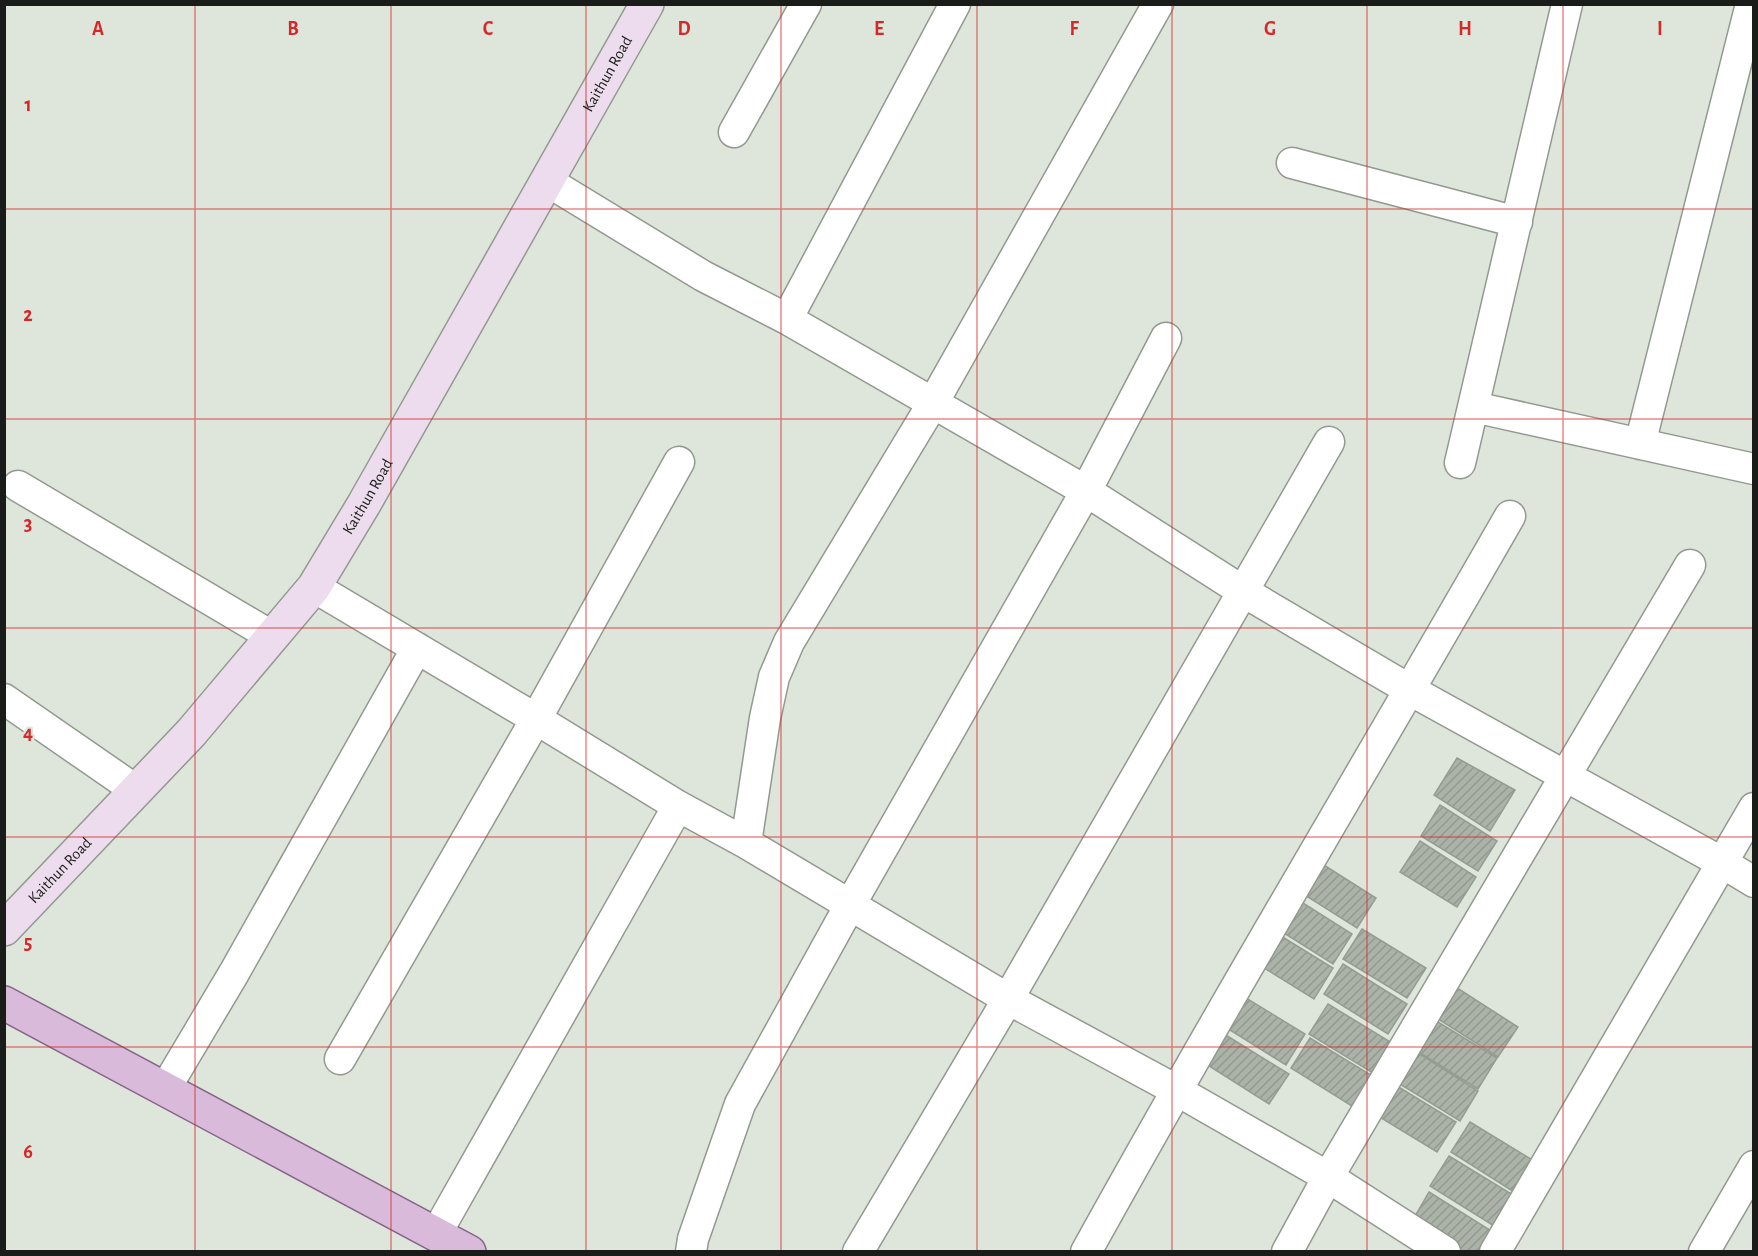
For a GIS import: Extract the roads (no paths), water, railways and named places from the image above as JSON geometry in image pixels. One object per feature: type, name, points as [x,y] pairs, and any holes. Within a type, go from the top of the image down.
[{"type":"main road","points":[[4,1003],[469,1251]]},
{"type":"street","name":"Kaithun Road","points":[[4,929],[191,734],[314,587],[364,504],[647,4]]},
{"type":"street","points":[[734,132],[806,4]]},
{"type":"street","points":[[787,319],[956,4]]},
{"type":"street","points":[[737,838],[774,677],[789,642],[933,404],[1158,4]]},
{"type":"street","points":[[1460,463],[1567,4]]},
{"type":"street","points":[[1640,444],[1751,4]]},
{"type":"street","points":[[1292,162],[1517,222]]},
{"type":"street","points":[[547,182],[703,276],[787,319],[1086,491],[1244,592],[1410,690],[1754,882]]},
{"type":"street","points":[[692,1251],[693,1239],[740,1104],[850,905],[1086,491],[1166,338]]},
{"type":"street","points":[[1474,407],[1754,469]]},
{"type":"street","points":[[858,1251],[1008,999],[1329,442]]},
{"type":"street","points":[[340,1059],[536,719],[679,462]]},
{"type":"street","points":[[18,486],[273,637]]},
{"type":"street","points":[[1086,1251],[1176,1090],[1510,516]]},
{"type":"street","points":[[1287,1251],[1328,1177],[1690,565]]},
{"type":"street","points":[[314,587],[686,811],[737,838],[1008,999],[1176,1090],[1328,1177],[1445,1251]]},
{"type":"street","points":[[165,1089],[234,974],[417,648]]},
{"type":"street","points":[[4,699],[136,791]]},
{"type":"street","points":[[1495,1251],[1754,808]]},
{"type":"street","points":[[436,1234],[686,811]]},
{"type":"street","points":[[1704,1251],[1754,1166]]}]
